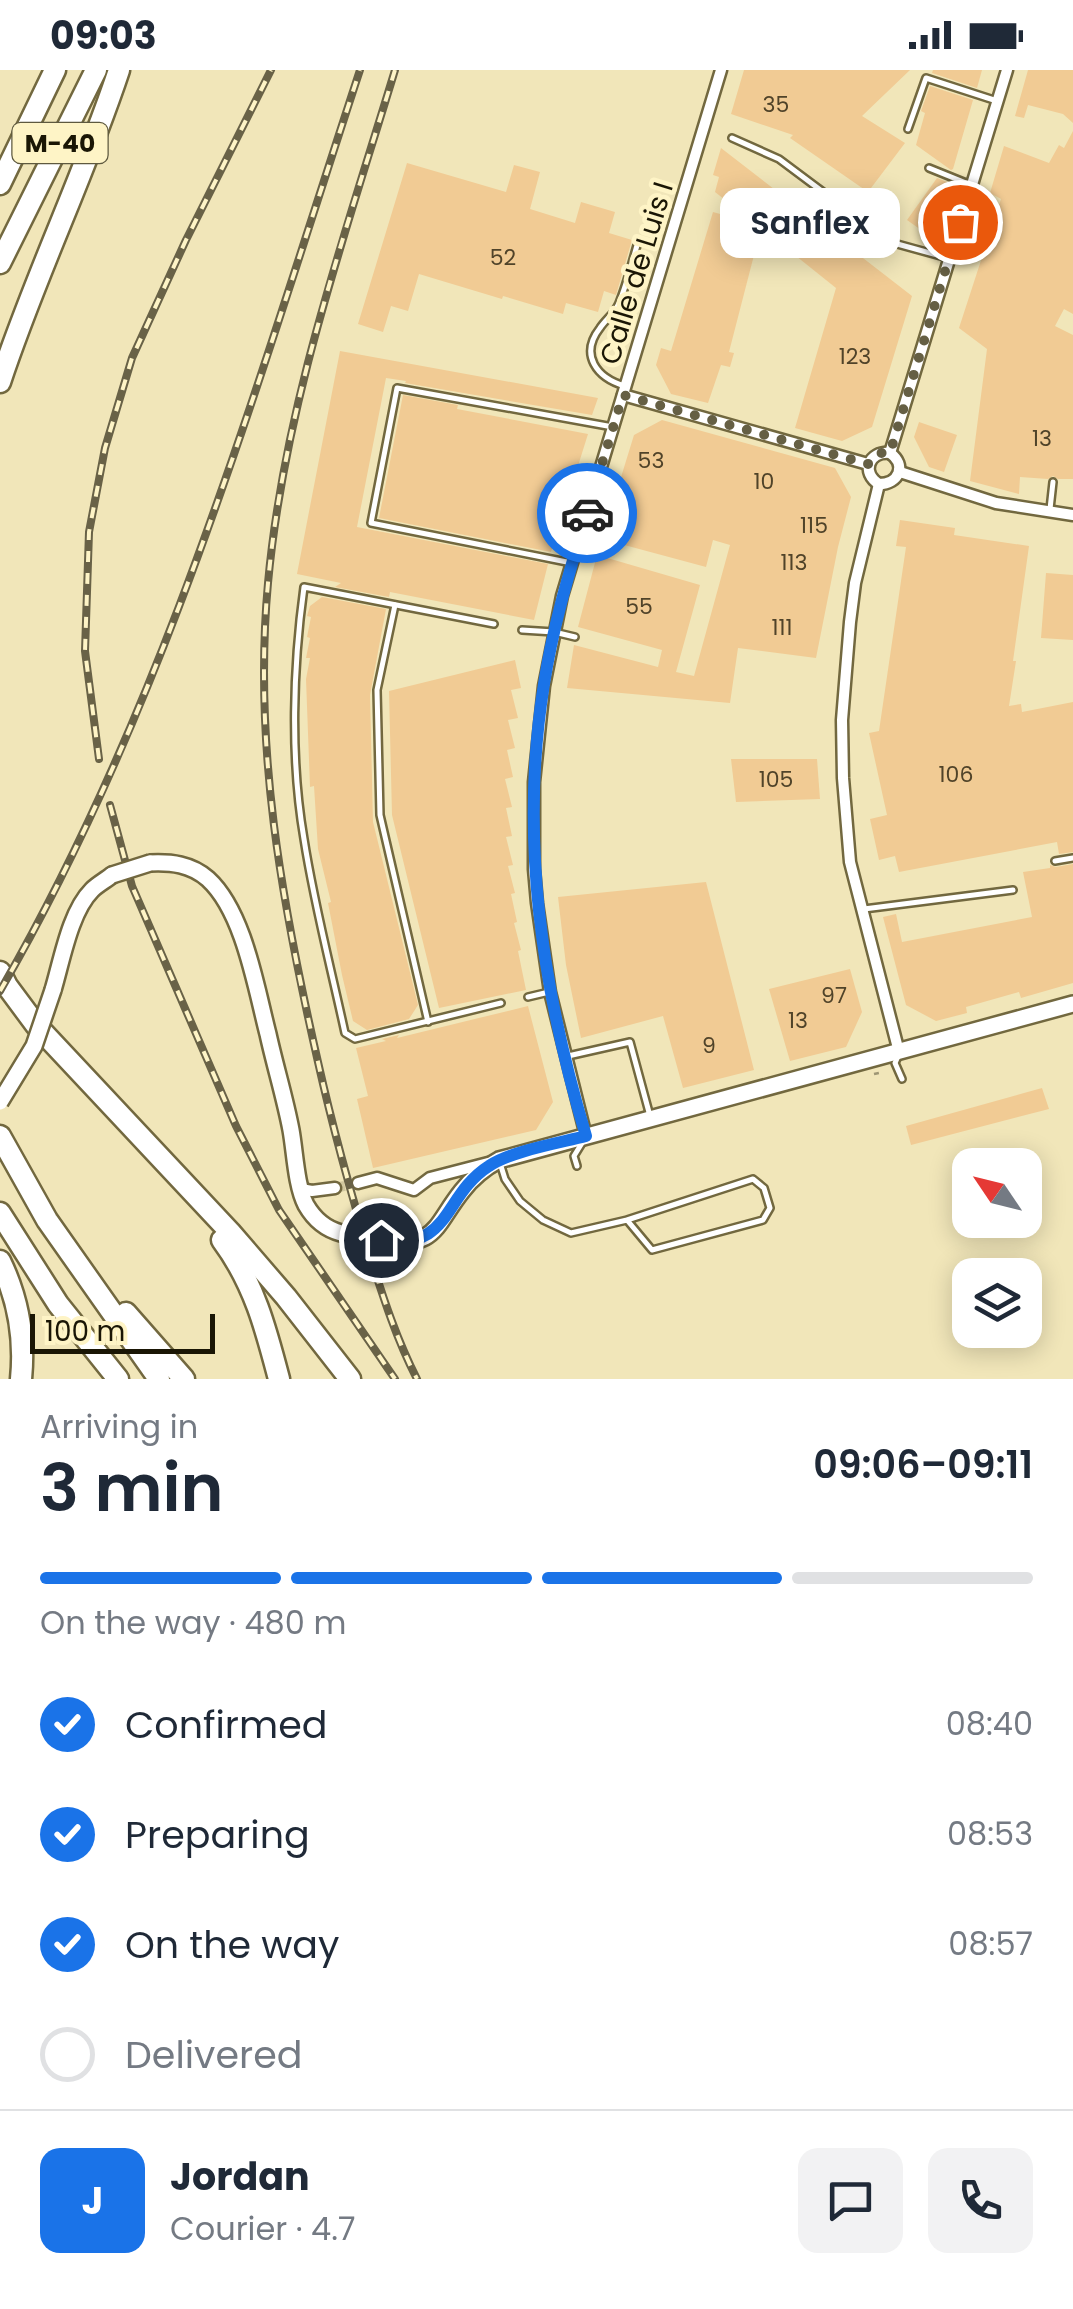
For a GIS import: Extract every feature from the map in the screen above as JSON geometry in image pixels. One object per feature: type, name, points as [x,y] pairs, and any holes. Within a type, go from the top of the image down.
[{"type":"highway","name":"M-40","points":[[0,184],[55,70]]},
{"type":"highway","name":"M-40","points":[[0,262],[96,70]]},
{"type":"highway","points":[[0,382],[18,326],[119,70]]},
{"type":"highway","points":[[0,972],[36,1025],[230,1232],[350,1379]]},
{"type":"highway","points":[[0,1136],[47,1220],[159,1379]]},
{"type":"highway","points":[[171,1170],[251,1287],[280,1379]]},
{"type":"highway","points":[[0,1213],[58,1304],[118,1379]]},
{"type":"highway","points":[[47,1220],[184,1379]]},
{"type":"highway","points":[[0,1261],[17,1312],[24,1352],[21,1379]]},
{"type":"street","name":"Calle de Luis I","points":[[586,1136],[550,992],[537,903],[534,825],[544,686],[578,541],[721,70]]},
{"type":"street","points":[[890,453],[1007,70]]},
{"type":"street","points":[[624,390],[868,464]]},
{"type":"street","points":[[881,452],[890,453],[900,464],[900,472],[896,480],[879,484],[872,480],[868,464],[881,452]]},
{"type":"street","points":[[900,472],[996,503],[1073,515]]},
{"type":"street","points":[[879,484],[856,583],[845,660],[843,778],[850,862],[899,1052]]},
{"type":"street","points":[[0,1102],[34,1046],[76,918],[93,888],[112,876],[150,863],[188,866],[205,876],[240,932],[253,968],[306,1204],[328,1228],[342,1232]]},
{"type":"street","points":[[358,1183],[377,1178],[414,1190],[430,1178],[1073,1004]]},
{"type":"street","points":[[381,1240],[405,1243],[427,1236],[441,1224],[472,1179],[498,1160]]},
{"type":"street","points":[[301,1189],[335,1188]]},
{"type":"lane","points":[[908,130],[926,78],[997,101]]},
{"type":"lane","points":[[732,138],[779,159],[890,242],[948,258]]},
{"type":"lane","points":[[929,168],[972,186]]},
{"type":"lane","points":[[624,390],[600,375],[592,362],[592,344],[597,331],[618,307],[638,242]]},
{"type":"lane","points":[[572,563],[371,523],[397,388],[613,427]]},
{"type":"lane","points":[[1050,512],[1052,482]]},
{"type":"lane","points":[[578,541],[599,547]]},
{"type":"lane","points":[[494,624],[304,587],[296,644],[298,786],[303,837],[345,1033],[355,1039],[501,1004]]},
{"type":"lane","points":[[395,605],[377,690],[380,815],[428,1022]]},
{"type":"lane","points":[[522,630],[575,637]]},
{"type":"lane","points":[[1054,861],[1073,858]]},
{"type":"lane","points":[[861,909],[1013,890]]},
{"type":"lane","points":[[528,997],[550,992]]},
{"type":"lane","points":[[565,1056],[630,1042],[651,1118]]},
{"type":"lane","points":[[899,1052],[895,1063],[902,1079]]},
{"type":"lane","points":[[577,1166],[574,1156],[586,1136]]},
{"type":"lane","points":[[498,1160],[505,1179],[520,1200],[543,1220],[571,1233],[626,1220],[753,1179],[764,1188],[770,1208],[763,1220],[652,1250],[626,1220]]},
{"type":"path","points":[[871,1069],[878,1082]]},
{"type":"path","points":[[874,1074],[882,1072]]},
{"type":"building","points":[[744,70],[910,70],[862,116],[905,143],[868,192],[790,138],[793,135],[731,114]]},
{"type":"building","points":[[982,70],[977,88],[932,73]]},
{"type":"building","points":[[1028,70],[1073,70],[1073,123],[1063,114],[1028,105],[1024,118],[1015,116]]},
{"type":"building","points":[[930,86],[973,100],[951,170],[916,145]]},
{"type":"building","points":[[1073,131],[1073,314],[1064,309],[1055,326],[1073,335],[1073,479],[1020,477],[1019,494],[970,481],[987,349],[959,328],[1001,199],[990,193],[1004,146],[1049,163]]},
{"type":"building","points":[[721,148],[912,296],[872,427],[842,441],[795,428],[836,288],[761,228],[729,352],[734,353],[730,367],[721,365],[708,403],[671,394],[656,365],[661,348],[671,351],[713,212],[756,224],[715,192],[719,177],[713,175]]},
{"type":"building","points":[[407,163],[506,192],[514,165],[540,172],[530,209],[575,223],[581,202],[615,212],[609,233],[632,240],[616,295],[604,291],[598,312],[566,303],[563,314],[419,274],[408,311],[391,306],[383,332],[358,324]]},
{"type":"building","points":[[937,178],[947,182],[931,237],[907,220]]},
{"type":"building","points":[[340,351],[598,398],[592,415],[386,378],[357,527],[548,564],[534,620],[390,592],[389,597],[335,587],[341,583],[297,574]]},
{"type":"building","points":[[403,395],[588,434],[551,552],[379,518]]},
{"type":"building","points":[[662,420],[835,468],[851,497],[816,658],[738,648],[730,703],[567,688],[574,645],[658,667],[662,650],[578,627],[597,555],[700,585],[676,672],[694,676],[730,545],[713,540],[706,567],[602,539],[634,435]]},
{"type":"building","points":[[919,422],[957,435],[944,472],[929,467],[914,437]]},
{"type":"building","points":[[900,520],[955,528],[954,535],[1029,546],[1009,706],[1021,704],[1022,712],[1073,702],[1073,852],[1059,854],[1057,842],[899,872],[895,856],[879,860],[870,819],[887,815],[869,733],[879,731],[906,547],[896,546]]},
{"type":"building","points":[[1046,573],[1073,575],[1073,640],[1041,638]]},
{"type":"building","points":[[322,597],[386,609],[370,695],[373,822],[418,1005],[409,1019],[367,1030],[353,1021],[342,975],[318,849],[314,786],[310,787],[306,679],[310,658],[306,658],[311,617],[307,616],[310,606]]},
{"type":"building","points":[[515,660],[521,688],[511,690],[518,718],[508,720],[515,748],[507,750],[513,777],[505,779],[512,807],[506,808],[512,836],[506,837],[513,865],[508,866],[515,893],[511,894],[517,922],[514,923],[526,990],[439,1008],[392,815],[389,691]]},
{"type":"building","points":[[731,759],[817,759],[820,799],[736,802]]},
{"type":"building","points":[[1073,864],[1073,983],[1021,998],[1019,992],[966,1007],[967,1013],[936,1021],[906,1005],[883,917],[896,914],[902,942],[1032,917],[1023,872]]},
{"type":"building","points":[[706,882],[754,1070],[683,1088],[663,1016],[581,1038],[566,965],[558,897]]},
{"type":"building","points":[[850,969],[862,1012],[846,1047],[790,1061],[769,989]]},
{"type":"building","points":[[528,1006],[553,1102],[536,1130],[373,1168],[357,1099],[368,1096],[356,1048]]},
{"type":"building","points":[[1042,1088],[1049,1109],[911,1145],[906,1126]]},
{"type":"tunnel","points":[[335,1188],[358,1183]]},
{"type":"tunnel","points":[[341,1233],[381,1240]]},
{"type":"railway","points":[[99,759],[85,651],[89,532],[105,448],[132,358],[271,70]]},
{"type":"railway","points":[[0,991],[59,882],[160,656],[245,423],[360,70]]},
{"type":"railway","points":[[395,70],[318,324],[287,452],[268,583],[264,704],[282,884],[318,1062],[371,1259],[417,1379]]},
{"type":"railway","points":[[110,805],[132,886],[236,1126],[279,1210],[395,1379]]},
{"type":"way so far","points":[[587,513],[623,395],[868,464],[881,452],[890,453],[960,222]]},
{"type":"place","name":"Sanflex","points":[[960,222]]},
{"type":"route","points":[[381,1240],[405,1243],[427,1236],[441,1224],[472,1179],[498,1160],[586,1136],[546,971],[534,868],[534,782],[544,686],[562,596],[587,513]]}]
